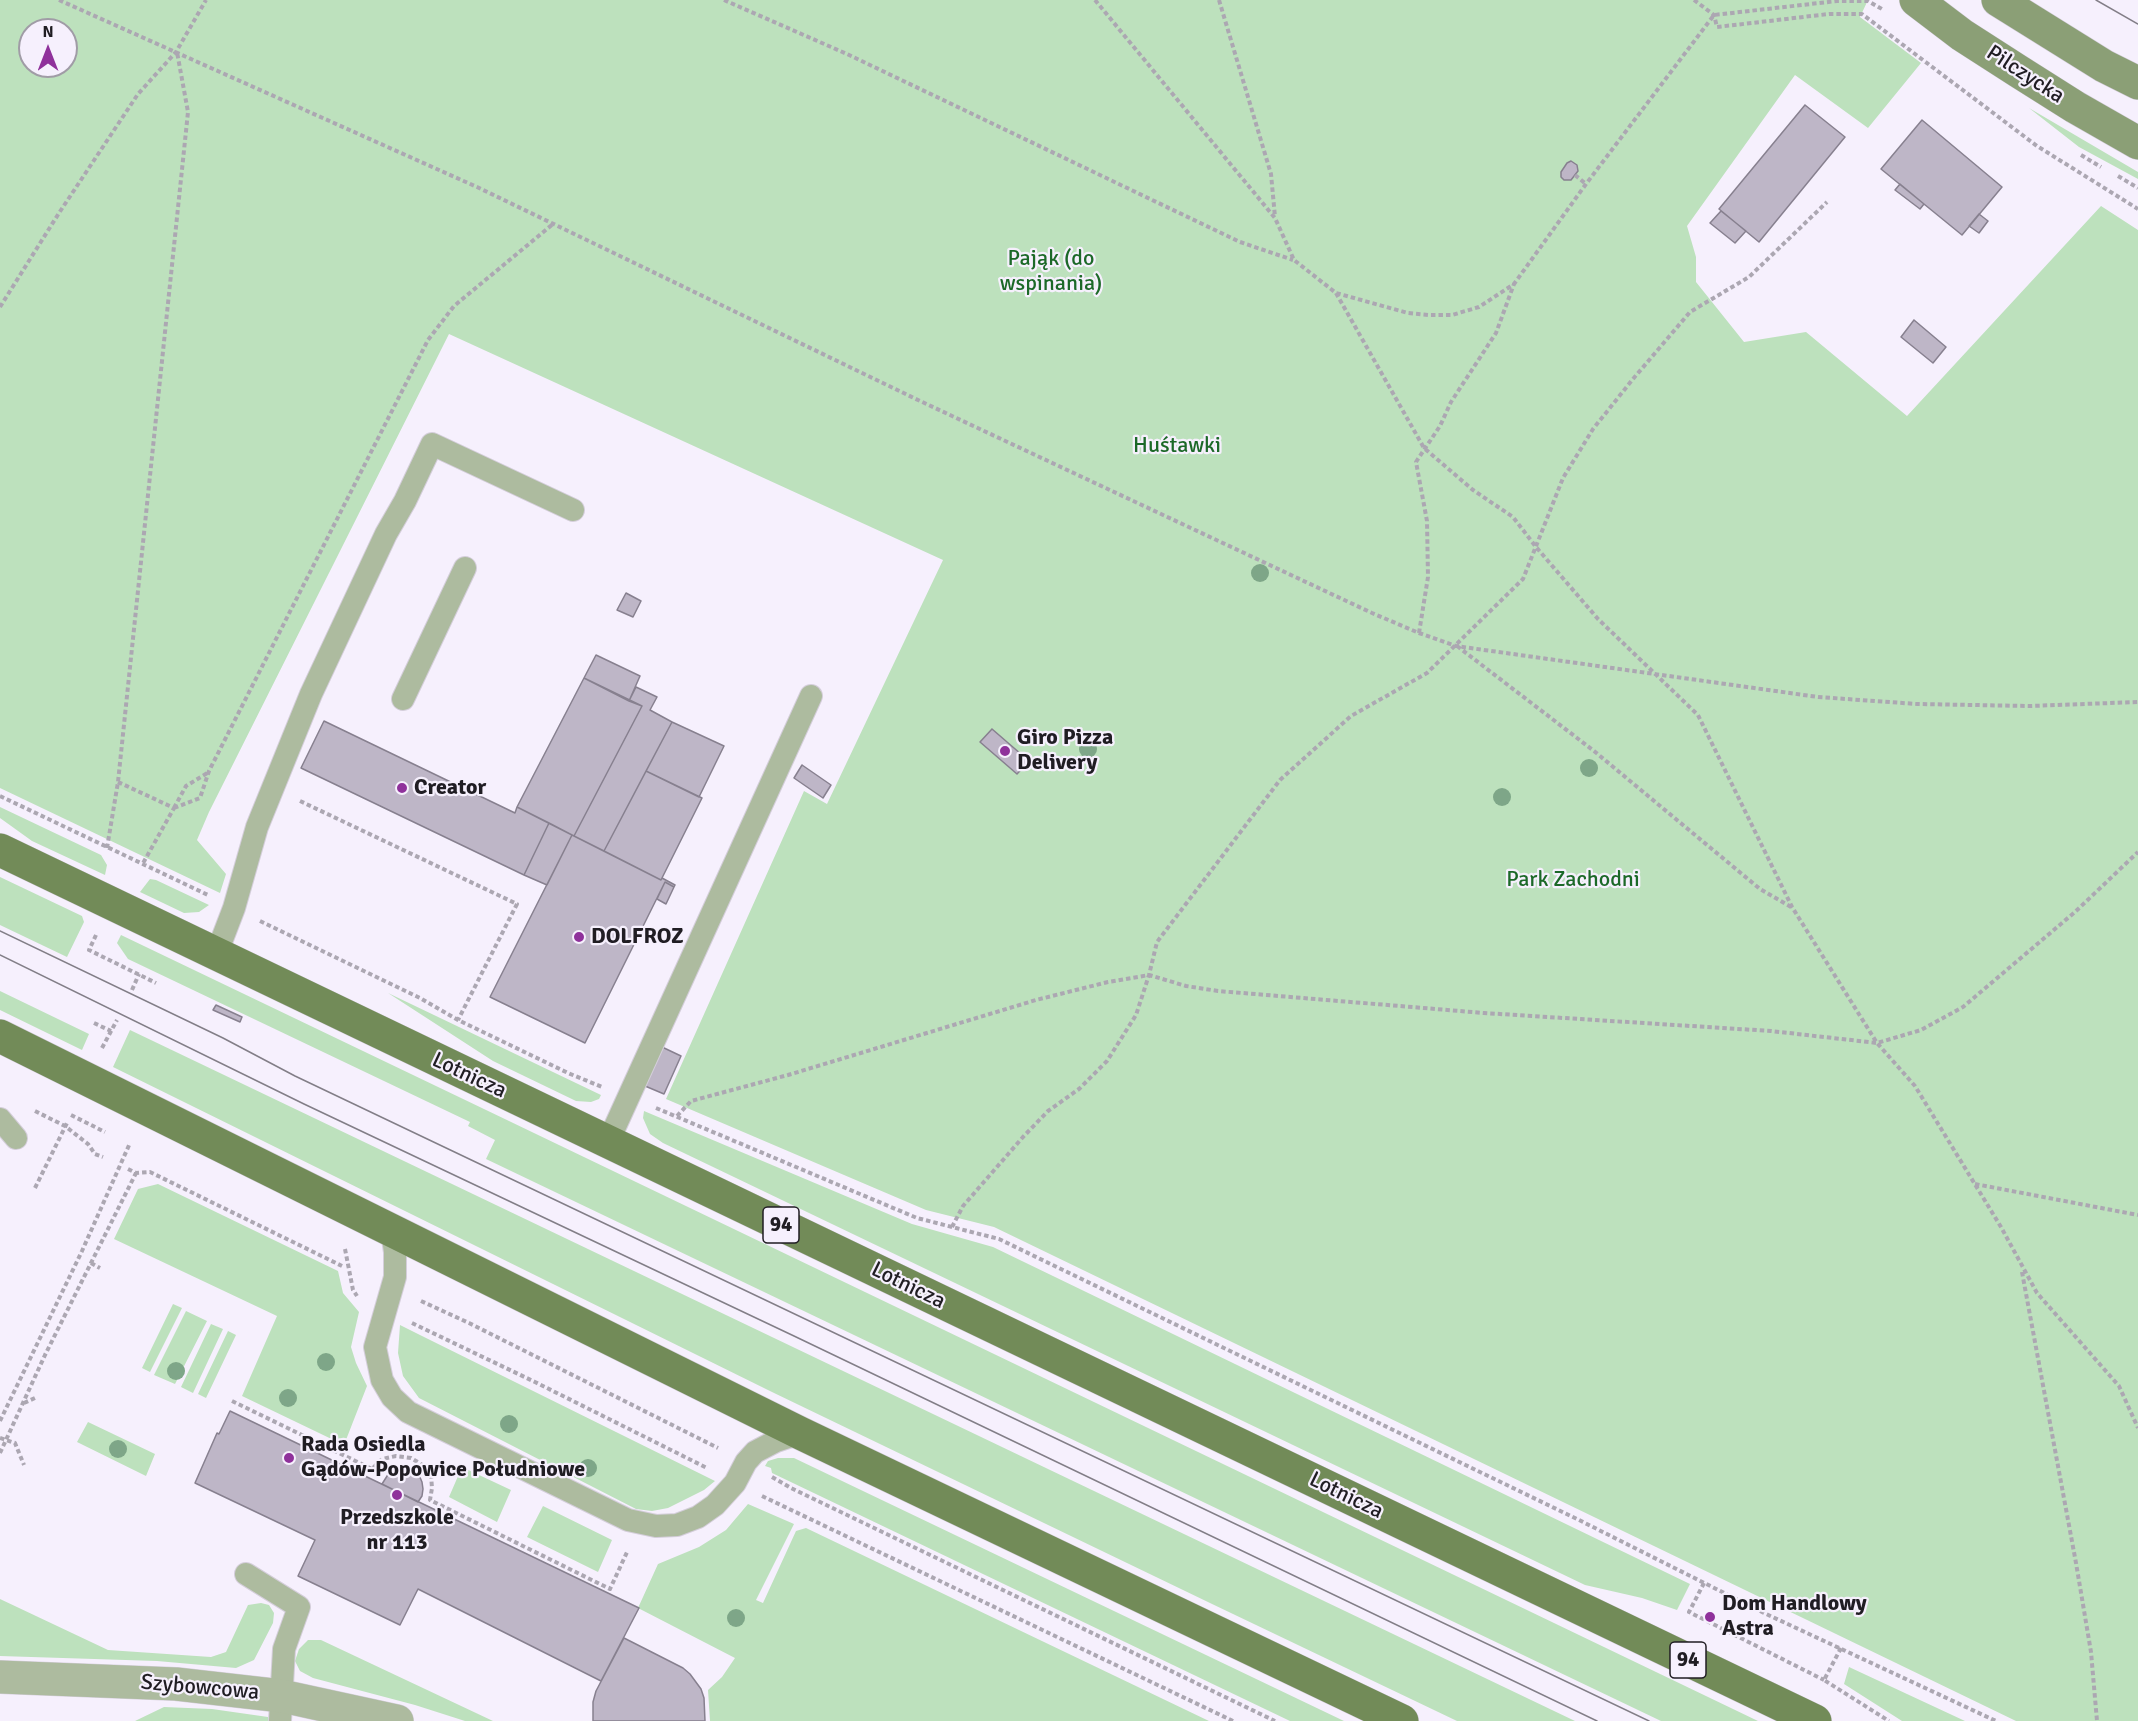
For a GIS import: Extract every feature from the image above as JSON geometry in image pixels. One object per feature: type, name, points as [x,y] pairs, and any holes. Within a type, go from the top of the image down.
[{"type":"main road","name":"Lotnicza","points":[[0,850],[1815,1721]]},
{"type":"main road","points":[[0,1036],[800,1433],[1402,1721]]},
{"type":"street","points":[[1998,0],[2104,66],[2138,83]]},
{"type":"street","name":"Pilczycka","points":[[1902,7],[1962,35],[2075,107],[2138,143]]},
{"type":"street","name":"Szybowcowa","points":[[0,1677],[176,1684],[281,1708],[397,1721]]},
{"type":"lane","points":[[216,955],[234,908],[257,827],[272,788],[326,661],[386,534],[405,501],[432,444],[573,510]]},
{"type":"lane","points":[[404,699],[465,568]]},
{"type":"lane","points":[[608,1142],[811,696]]},
{"type":"lane","points":[[0,1119],[16,1138]]},
{"type":"lane","points":[[392,1231],[395,1276],[375,1347],[382,1380],[392,1397],[408,1412],[628,1520],[656,1526],[677,1525],[698,1518],[715,1506],[735,1483],[746,1462],[755,1452],[776,1441],[800,1433]]},
{"type":"lane","points":[[246,1574],[299,1607],[284,1649],[281,1708]]},
{"type":"path","points":[[59,0],[466,182],[918,400],[1419,633],[1456,646],[1818,697],[1917,704],[2030,706],[2138,702]]},
{"type":"path","points":[[0,307],[58,213],[138,94],[176,52],[206,0]]},
{"type":"path","points":[[724,0],[847,54],[1240,242],[1294,260],[1336,293],[1424,448],[1473,490],[1513,516],[1536,548],[1598,619],[1698,715],[1792,907],[1877,1043],[1915,1086],[2001,1227],[2037,1293],[2119,1386],[2138,1428]]},
{"type":"path","points":[[1095,0],[1275,218],[1294,260]]},
{"type":"path","points":[[1219,0],[1271,174],[1275,218]]},
{"type":"path","points":[[1694,0],[1713,15],[1717,27],[1829,14],[1862,14],[2037,146],[2138,210]]},
{"type":"path","points":[[1419,633],[1428,577],[1426,521],[1416,462],[1440,426],[1451,402],[1496,333],[1514,284],[1713,15],[1837,1],[1868,1],[1902,7]]},
{"type":"path","points":[[107,848],[118,782],[188,112],[176,52]]},
{"type":"path","points":[[2078,153],[2107,170]]},
{"type":"path","points":[[1575,175],[1586,184]]},
{"type":"path","points":[[2117,176],[2138,188]]},
{"type":"path","points":[[952,1227],[963,1206],[1023,1137],[1048,1111],[1079,1089],[1107,1061],[1136,1016],[1157,942],[1280,780],[1351,716],[1427,673],[1523,579],[1563,478],[1593,429],[1690,312],[1749,278],[1827,202]]},
{"type":"path","points":[[2138,202],[2138,210]]},
{"type":"path","points":[[118,782],[174,808],[200,798],[209,771],[428,340],[454,306],[553,224]]},
{"type":"path","points":[[1336,293],[1408,313],[1452,315],[1479,307],[1514,284]]},
{"type":"path","points":[[1456,646],[1594,750],[1760,889],[1792,907]]},
{"type":"path","points":[[142,865],[186,786],[209,771]]},
{"type":"path","points":[[272,788],[517,904],[458,1020]]},
{"type":"path","points":[[0,796],[420,998],[458,1020],[568,1073],[677,1116],[917,1218],[999,1239],[1764,1613],[1996,1721]]},
{"type":"path","points":[[677,1116],[691,1101],[788,1075],[1036,1000],[1108,982],[1149,975],[1186,986],[1218,992],[1484,1013],[1771,1031],[1877,1043],[1921,1030],[1963,1007],[2075,912],[2138,852]]},
{"type":"path","points":[[98,930],[89,950],[156,983]]},
{"type":"path","points":[[132,990],[139,974]]},
{"type":"path","points":[[101,1052],[117,1020]]},
{"type":"path","points":[[94,1023],[111,1030]]},
{"type":"path","points":[[28,1107],[66,1125],[88,1144],[95,1154],[103,1157]]},
{"type":"path","points":[[62,1110],[109,1133]]},
{"type":"path","points":[[35,1188],[66,1125]]},
{"type":"path","points":[[120,1138],[138,1146]]},
{"type":"path","points":[[0,1421],[82,1251],[130,1143]]},
{"type":"path","points":[[128,1169],[136,1173],[150,1172],[342,1266]]},
{"type":"path","points":[[0,1453],[136,1173]]},
{"type":"path","points":[[1975,1184],[2138,1215]]},
{"type":"path","points":[[343,1246],[347,1251],[353,1290],[358,1297],[709,1469]]},
{"type":"path","points":[[91,1263],[100,1268]]},
{"type":"path","points":[[2021,1267],[2091,1652],[2097,1721]]},
{"type":"path","points":[[419,1300],[721,1449]]},
{"type":"path","points":[[23,1403],[35,1398]]},
{"type":"path","points":[[232,1401],[372,1469],[382,1460],[396,1456],[411,1458],[424,1466],[431,1475],[430,1500],[610,1589],[640,1522]]},
{"type":"path","points":[[0,1438],[15,1443],[24,1464]]},
{"type":"path","points":[[766,1474],[1275,1721]]},
{"type":"path","points":[[758,1494],[1233,1721]]},
{"type":"path","points":[[1704,1583],[1689,1612],[1824,1680],[1889,1721]]},
{"type":"path","points":[[1824,1680],[1841,1648]]},
{"type":"green space","name":"Park Zachodni","points":[[0,0],[1868,0],[1860,17],[1921,63],[1868,128],[1795,75],[1687,226],[1696,257],[1696,282],[1744,342],[1806,332],[1907,416],[2101,206],[2138,230],[2138,1721],[2016,1721],[994,1227],[926,1210],[666,1099],[804,791],[827,804],[943,560],[449,334],[197,840],[226,874],[220,893],[0,788]]},
{"type":"green space","points":[[2029,108],[2138,172],[2138,179],[2079,147]]},
{"type":"green space","points":[[0,807],[101,855],[107,865],[105,875],[32,841],[0,818]]},
{"type":"green space","points":[[0,877],[82,916],[84,922],[67,957],[0,925]]},
{"type":"green space","points":[[150,879],[209,905],[199,912],[184,913],[140,892]]},
{"type":"green space","points":[[121,935],[1758,1721],[1661,1721],[486,1159],[495,1140],[468,1126],[470,1122],[128,959],[117,943]]},
{"type":"green space","points":[[0,991],[89,1034],[82,1050],[0,1010]]},
{"type":"green space","points":[[388,993],[601,1095],[599,1099],[591,1102],[576,1101],[493,1061]]},
{"type":"green space","points":[[130,1030],[1575,1721],[1457,1721],[1210,1603],[772,1392],[113,1067]]},
{"type":"green space","points":[[644,1111],[912,1224],[993,1247],[1690,1584],[1677,1610],[1642,1598],[1585,1585],[663,1143],[650,1134],[643,1118]]},
{"type":"green space","points":[[158,1184],[338,1271],[343,1293],[359,1312],[351,1347],[367,1386],[344,1445],[242,1396],[277,1316],[114,1239],[138,1189]]},
{"type":"green space","points":[[173,1304],[182,1308],[150,1372],[142,1368]]},
{"type":"green space","points":[[186,1311],[207,1321],[175,1384],[154,1375]]},
{"type":"green space","points":[[211,1324],[223,1329],[193,1393],[181,1387]]},
{"type":"green space","points":[[400,1325],[715,1481],[704,1490],[668,1508],[652,1511],[636,1509],[419,1398],[403,1376],[398,1353]]},
{"type":"green space","points":[[228,1331],[236,1335],[206,1398],[198,1394]]},
{"type":"green space","points":[[88,1422],[155,1454],[146,1476],[77,1442]]},
{"type":"green space","points":[[778,1458],[794,1458],[1344,1721],[1290,1721],[772,1473],[771,1468],[765,1466],[768,1461]]},
{"type":"green space","points":[[462,1467],[511,1490],[497,1522],[449,1497]]},
{"type":"green space","points":[[748,1504],[794,1524],[756,1600],[763,1603],[796,1531],[806,1528],[1209,1721],[710,1721],[708,1690],[722,1677],[735,1658],[638,1608],[658,1564],[699,1547],[726,1530]]},
{"type":"green space","points":[[543,1506],[612,1540],[598,1572],[527,1537]]},
{"type":"green space","points":[[0,1599],[108,1650],[211,1657],[226,1652],[248,1605],[261,1603],[269,1605],[274,1613],[273,1623],[254,1660],[236,1668],[157,1661],[0,1656]]},
{"type":"green space","points":[[308,1640],[321,1640],[493,1721],[465,1721],[313,1678],[300,1671],[295,1661],[299,1649]]},
{"type":"green space","points":[[1849,1667],[1965,1721],[1902,1721],[1844,1684]]},
{"type":"green space","points":[[164,1707],[212,1709],[268,1717],[268,1721],[135,1721]]},
{"type":"building","points":[[1805,105],[1845,137],[1759,242],[1719,209]]},
{"type":"building","points":[[1922,120],[2002,187],[1962,235],[1881,169]]},
{"type":"building","points":[[1571,161],[1577,165],[1578,171],[1571,180],[1564,180],[1561,172]]},
{"type":"building","points":[[1900,184],[1924,204],[1920,209],[1895,190]]},
{"type":"building","points":[[1721,211],[1746,231],[1735,243],[1710,223]]},
{"type":"building","points":[[1979,214],[1988,221],[1979,233],[1969,226]]},
{"type":"building","points":[[1914,320],[1946,347],[1933,363],[1901,337]]},
{"type":"building","points":[[626,593],[641,601],[633,617],[617,610]]},
{"type":"building","points":[[596,655],[640,676],[629,701],[584,678]]},
{"type":"building","points":[[584,678],[642,706],[574,836],[517,807]]},
{"type":"building","points":[[636,687],[657,697],[650,710],[672,722],[604,851],[574,836],[642,706],[629,701]]},
{"type":"building","name":"Creator","points":[[324,721],[515,813],[517,807],[549,823],[524,875],[301,768]]},
{"type":"building","points":[[672,722],[724,746],[699,797],[646,771]]},
{"type":"building","name":"Giro Pizza Delivery","points":[[992,729],[1029,761],[1017,774],[980,742]]},
{"type":"building","points":[[802,765],[831,785],[823,798],[794,778]]},
{"type":"building","points":[[646,771],[702,798],[661,880],[604,851]]},
{"type":"building","points":[[549,823],[572,835],[547,885],[524,875]]},
{"type":"building","name":"DOLFROZ","points":[[572,835],[675,885],[674,887],[665,882],[585,1043],[490,997]]},
{"type":"building","points":[[665,882],[674,887],[666,904],[657,899]]},
{"type":"building","points":[[216,1005],[242,1017],[240,1022],[213,1010]]},
{"type":"building","points":[[662,1047],[681,1056],[664,1094],[645,1086]]},
{"type":"building","points":[[230,1411],[639,1608],[601,1681],[418,1589],[400,1625],[298,1576],[315,1540],[195,1483],[217,1433],[219,1434]]},
{"type":"building","points":[[397,1468],[404,1468],[419,1475],[423,1489],[418,1502],[382,1484],[389,1473]]},
{"type":"building","points":[[624,1638],[683,1668],[690,1674],[701,1689],[704,1698],[705,1721],[593,1721],[593,1702],[596,1691]]},
{"type":"tram line","points":[[2096,0],[2138,24]]},
{"type":"tram line","points":[[0,931],[223,1038],[295,1076],[1649,1721]]},
{"type":"tram line","points":[[0,955],[304,1104],[1597,1721]]},
{"type":"place","name":"Giro Pizza Delivery","points":[[1005,751]]},
{"type":"place","name":"Creator","points":[[402,788]]},
{"type":"place","name":"DOLFROZ","points":[[579,937]]},
{"type":"place","name":"Rada Osiedla Gądów-Popowice Południowe","points":[[289,1458]]},
{"type":"place","name":"Przedszkole nr 113","points":[[397,1495]]},
{"type":"place","name":"Dom Handlowy Astra","points":[[1710,1617]]},
{"type":"park label","name":"Pająk (do wspinania)","points":[[1051,272]]},
{"type":"park label","name":"Huśtawki","points":[[1177,446]]}]
